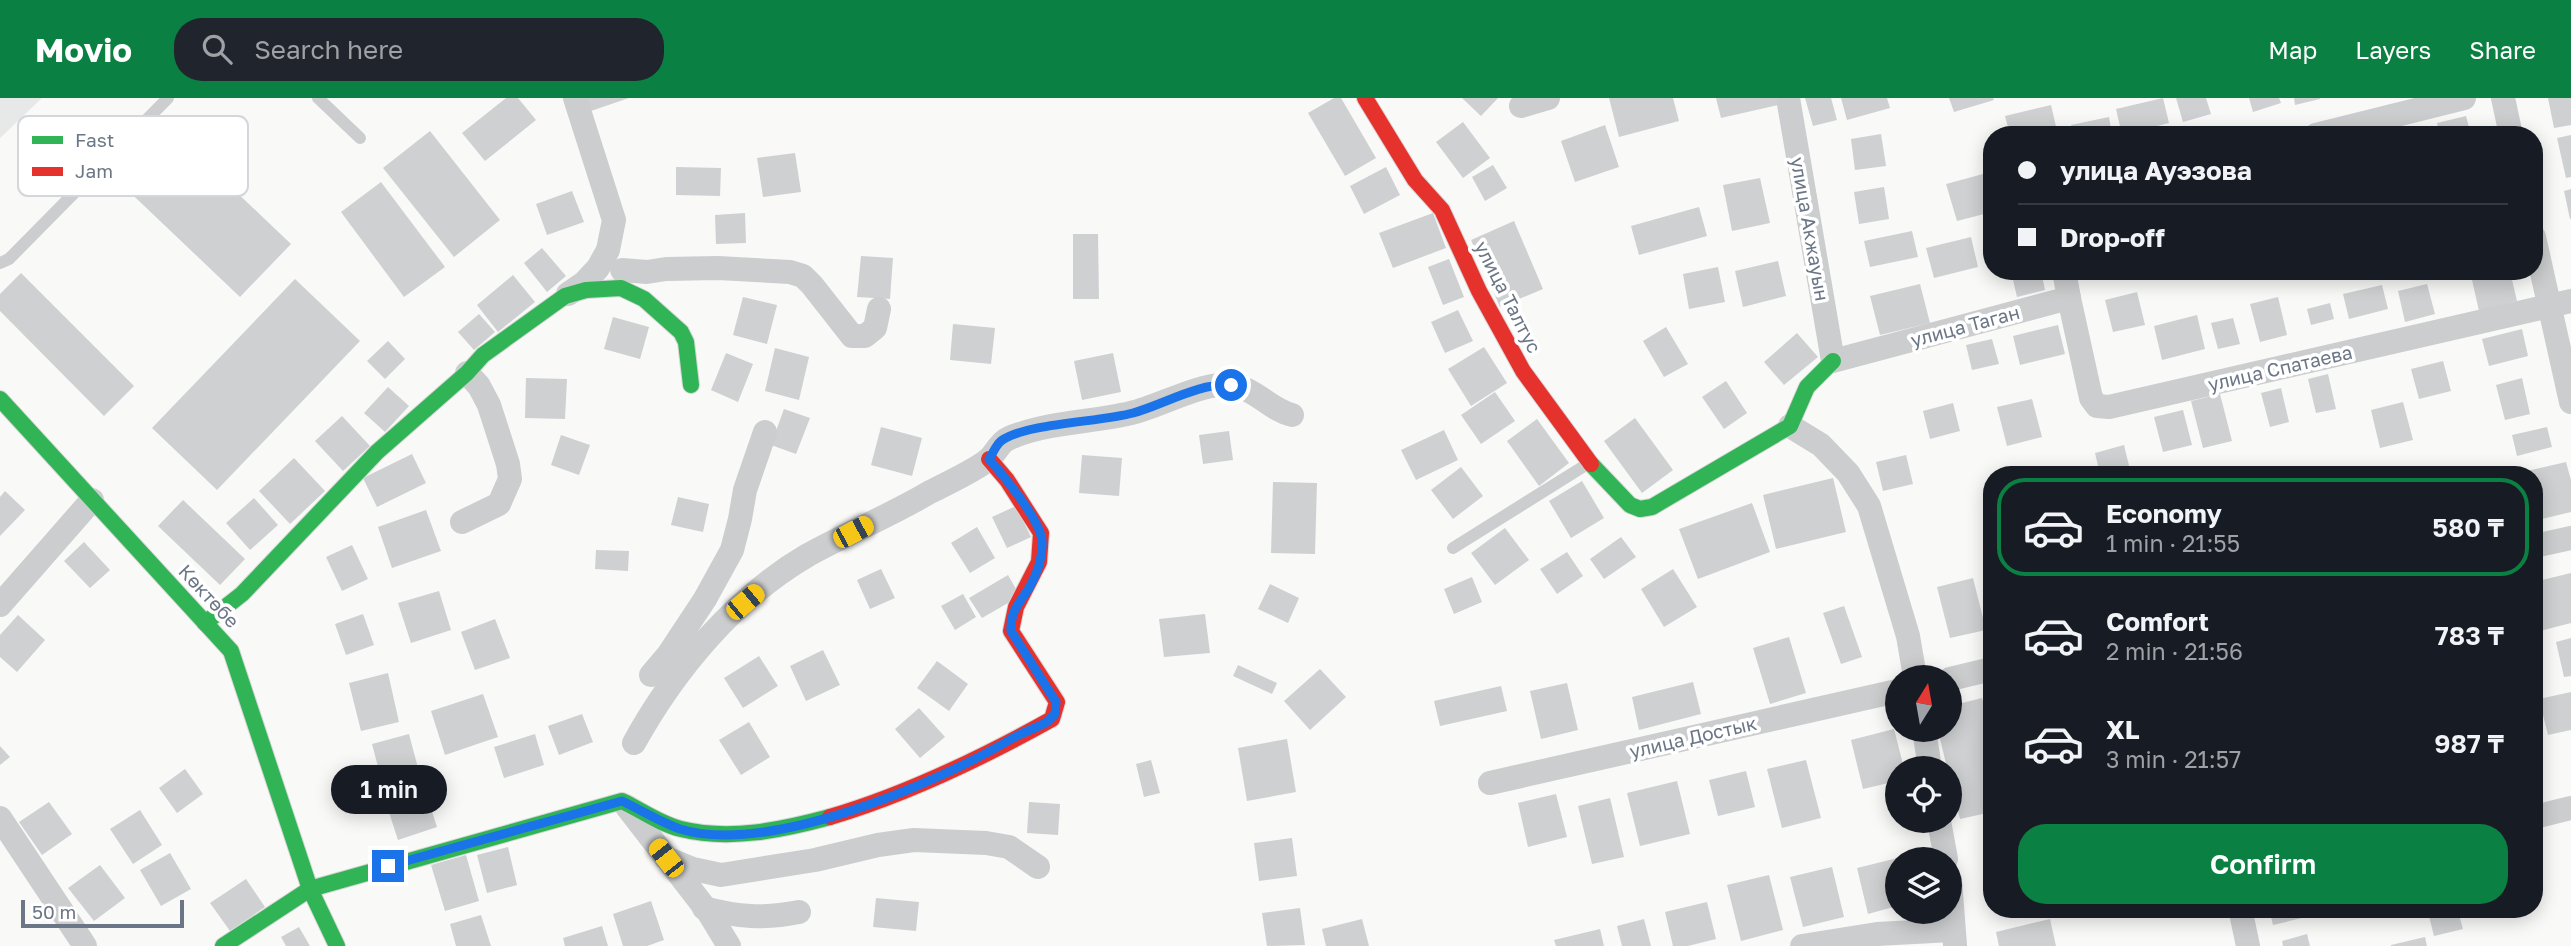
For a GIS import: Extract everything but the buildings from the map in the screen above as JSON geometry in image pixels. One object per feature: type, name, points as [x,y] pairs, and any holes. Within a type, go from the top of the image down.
[{"type":"street","points":[[205,623],[242,594],[377,452],[467,373],[483,355],[584,283],[598,268],[608,250],[614,220],[575,98]]},
{"type":"street","name":"улица Талтус","points":[[1365,98],[1415,180],[1441,210],[1479,291],[1523,370],[1590,463],[1630,505],[1640,509],[1652,507],[1790,426]]},
{"type":"street","points":[[1521,106],[1548,98]]},
{"type":"street","name":"улица Акжауын","points":[[1788,98],[1833,361]]},
{"type":"street","points":[[2352,126],[2464,98]]},
{"type":"street","points":[[2503,98],[2509,126]]},
{"type":"street","points":[[2543,260],[2560,304],[2571,402]]},
{"type":"street","points":[[622,270],[647,272],[718,268],[790,272],[803,276],[812,285],[852,336],[865,336],[875,328],[879,309]]},
{"type":"street","points":[[2066,280],[2069,299]]},
{"type":"street","points":[[565,296],[606,288],[621,288],[644,299],[681,332],[686,342],[691,385]]},
{"type":"street","name":"улица Таган","points":[[1833,361],[2069,299]]},
{"type":"street","name":"улица Спатаева","points":[[2069,299],[2091,398],[2097,406],[2109,407],[2560,304]]},
{"type":"street","points":[[1833,361],[1807,387],[1790,426],[1821,445],[1848,473],[1869,506],[1908,636],[1913,665]]},
{"type":"street","points":[[462,522],[499,504],[510,479],[508,464],[489,405],[479,386],[467,373]]},
{"type":"street","points":[[634,743],[650,713],[695,653],[734,611],[807,556],[926,495],[989,459],[1001,441],[1040,428],[1133,413],[1220,384],[1246,387],[1283,413],[1292,415]]},
{"type":"street","name":"Көктөбе","points":[[0,399],[231,651],[310,889],[337,946]]},
{"type":"street","points":[[651,675],[698,610],[732,550],[745,490],[765,432]]},
{"type":"street","points":[[223,946],[310,889],[622,801],[681,829],[738,834],[769,832],[811,822],[915,787],[966,765],[1052,719],[1056,702],[1011,631],[1010,619],[1014,607],[1030,587],[1039,566],[1041,533],[1022,502],[989,459]]},
{"type":"street","points":[[0,605],[92,500]]},
{"type":"street","points":[[2543,544],[2571,538]]},
{"type":"street","points":[[1962,676],[1983,671]]},
{"type":"street","name":"улица Достык","points":[[1490,783],[1885,694]]},
{"type":"street","points":[[622,801],[705,908],[729,946]]},
{"type":"street","points":[[2543,815],[2571,808]]},
{"type":"street","points":[[0,818],[85,946]]},
{"type":"street","points":[[666,858],[694,869],[721,875],[816,860],[878,845],[914,840],[986,843],[1009,847],[1038,867]]},
{"type":"street","points":[[705,908],[736,916],[799,912]]},
{"type":"street","points":[[2242,918],[2248,946]]},
{"type":"street","points":[[1801,946],[1877,934],[1953,938]]},
{"type":"lane","points":[[150,116],[168,98]]},
{"type":"lane","points":[[318,98],[360,138]]},
{"type":"lane","points":[[0,263],[9,259],[71,196]]},
{"type":"lane","points":[[1453,548],[1590,463]]},
{"type":"shaded area","points":[[0,98],[42,98],[23,116],[18,116],[18,121],[0,138]]},
{"type":"traffic: fast","points":[[205,623],[242,594],[377,452],[467,373],[483,355],[565,296],[586,290],[621,288],[644,299],[681,332],[686,342],[691,385]]},
{"type":"traffic: fast","points":[[1591,464],[1630,505],[1640,509],[1652,507],[1790,426],[1807,387],[1833,361]]},
{"type":"traffic: fast","points":[[0,399],[231,651],[310,889],[337,946]]},
{"type":"traffic: fast","points":[[223,946],[310,889],[622,801],[673,827],[718,834],[775,830],[830,817]]},
{"type":"traffic: jam","points":[[1365,98],[1415,180],[1442,210],[1479,291],[1523,371],[1591,464]]},
{"type":"traffic: jam","points":[[830,817],[944,774],[1052,719],[1057,702],[1011,631],[1016,607],[1039,562],[1041,533],[1007,480],[989,459]]},
{"type":"route","points":[[388,866],[622,801],[681,829],[704,833],[769,832],[811,822],[915,787],[966,765],[1040,726],[1052,719],[1056,702],[1011,631],[1010,619],[1014,607],[1030,587],[1039,566],[1041,533],[1007,480],[989,459],[1001,441],[1018,434],[1133,413],[1220,384],[1231,385]]}]
